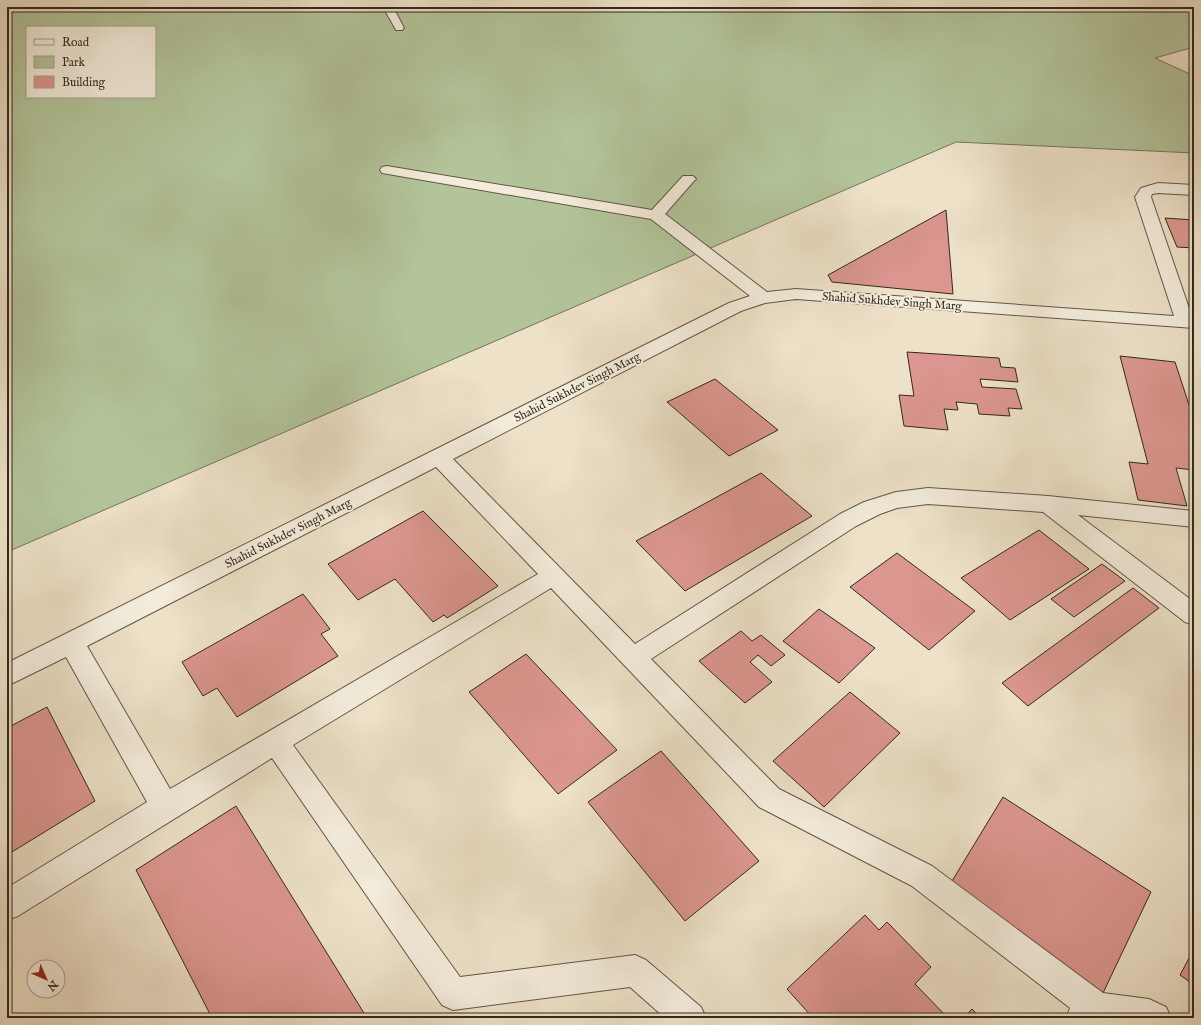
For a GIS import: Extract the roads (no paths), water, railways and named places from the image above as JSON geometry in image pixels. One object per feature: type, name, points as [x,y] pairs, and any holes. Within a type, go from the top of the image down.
[{"type":"street","points":[[387,170],[656,215],[763,298]]},
{"type":"street","points":[[656,215],[688,179]]},
{"type":"street","points":[[1190,322],[1143,197],[1146,191],[1153,188],[1194,190]]},
{"type":"street","name":"Shahid Sukhdev Singh Marg","points":[[7,675],[735,307],[763,298],[796,294],[1190,322]]},
{"type":"street","points":[[438,456],[769,798],[922,876],[1089,1013],[1149,1015],[1155,1018]]},
{"type":"street","points":[[633,658],[848,520],[872,508],[896,500],[928,496],[1048,504],[1194,519]]},
{"type":"street","points":[[1048,504],[1194,615]]},
{"type":"street","points":[[7,905],[165,807],[553,576]]},
{"type":"street","points":[[72,642],[165,807]]},
{"type":"street","points":[[276,742],[453,994],[635,971],[690,1018]]},
{"type":"lane","points":[[388,7],[399,28]]}]
